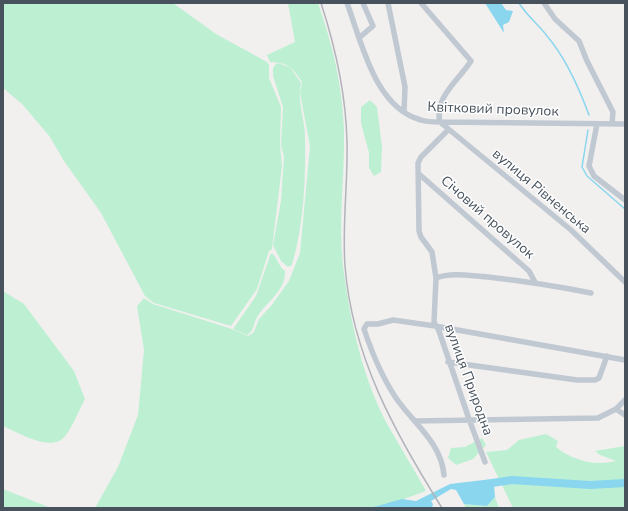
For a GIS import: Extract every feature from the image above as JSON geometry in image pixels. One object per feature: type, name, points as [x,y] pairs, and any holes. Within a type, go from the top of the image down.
[{"type":"street","name":"Квітковий провулок","points":[[347,3],[367,59],[381,89],[389,100],[404,112],[423,121],[625,124]]},
{"type":"street","points":[[360,36],[372,26],[363,3]]},
{"type":"street","points":[[388,3],[398,61],[405,87],[404,112]]},
{"type":"street","points":[[421,3],[470,58],[470,63],[442,99],[437,112],[440,122]]},
{"type":"street","points":[[544,3],[555,19],[579,41],[587,61],[613,112],[612,124]]},
{"type":"street","name":"вулиця Рівненська","points":[[440,122],[565,225],[625,282]]},
{"type":"street","points":[[597,124],[589,166],[594,176],[625,200]]},
{"type":"street","name":"вулиця Природна","points":[[448,130],[421,157],[418,163],[419,231],[420,237],[432,252],[436,278],[434,303],[435,326],[439,331],[448,362],[485,462]]},
{"type":"street","name":"Січовий провулок","points":[[419,174],[529,271],[535,282]]},
{"type":"street","points":[[436,278],[451,275],[535,282],[591,293]]},
{"type":"street","points":[[444,474],[443,463],[438,452],[415,421],[406,412],[388,385],[364,329],[367,324],[378,324],[393,320],[435,326],[625,360]]},
{"type":"street","points":[[448,362],[577,380],[595,380],[599,378],[607,356]]},
{"type":"street","points":[[415,421],[598,418],[616,409],[625,400]]},
{"type":"street","points":[[616,409],[625,415]]},
{"type":"green space","points":[[3,3],[173,3],[216,34],[267,62],[269,65],[269,78],[281,107],[280,144],[282,166],[272,249],[269,251],[257,289],[231,326],[154,303],[145,296],[101,213],[64,161],[50,137],[22,104],[3,88]]},
{"type":"green space","points":[[288,3],[318,3],[328,35],[336,65],[343,113],[344,147],[341,232],[343,266],[353,325],[363,364],[377,402],[385,420],[426,491],[390,504],[369,508],[95,508],[118,467],[138,415],[144,350],[137,306],[144,298],[153,304],[229,328],[248,336],[254,332],[259,319],[271,306],[289,281],[300,253],[310,146],[300,93],[302,82],[292,69],[282,63],[270,62],[267,55],[295,42]]},
{"type":"green space","points":[[277,63],[290,67],[301,83],[300,102],[305,134],[302,217],[292,265],[288,267],[281,261],[273,245],[281,201],[284,157],[281,145],[283,107],[273,76],[273,68]]},
{"type":"green space","points":[[370,100],[377,107],[382,147],[381,172],[374,176],[369,168],[369,153],[361,123],[361,107]]},
{"type":"green space","points":[[271,253],[285,271],[282,285],[279,291],[260,313],[252,330],[247,335],[233,329],[256,296]]},
{"type":"green space","points":[[3,291],[24,304],[74,371],[85,399],[69,431],[60,440],[53,443],[27,437],[3,426]]},
{"type":"green space","points":[[546,434],[558,441],[556,447],[563,452],[584,461],[600,463],[616,461],[600,455],[595,451],[625,446],[625,508],[513,508],[486,452],[507,450],[519,440]]},
{"type":"green space","points":[[482,438],[486,445],[473,459],[456,465],[448,458],[451,448],[465,447]]},
{"type":"green space","points":[[3,489],[51,508],[3,508]]},
{"type":"green space","points":[[495,497],[499,508],[466,508],[464,504],[487,506]]},
{"type":"water","points":[[485,3],[501,3],[506,10],[513,11],[509,22],[503,25],[504,33]]},
{"type":"water","points":[[501,479],[503,482],[494,485],[495,497],[487,506],[464,504],[456,490],[451,489],[431,501],[433,504],[432,508],[370,508],[402,499],[416,501],[450,484]]},
{"type":"waterway","points":[[519,3],[525,12],[544,32],[560,54],[576,84],[589,115]]},
{"type":"waterway","points":[[588,130],[582,167],[587,176],[625,209]]},
{"type":"waterway","points":[[492,483],[512,480],[590,485],[625,483]]},
{"type":"railway","points":[[321,3],[336,55],[345,106],[347,158],[344,251],[349,299],[356,331],[378,393],[392,422],[442,508]]}]
